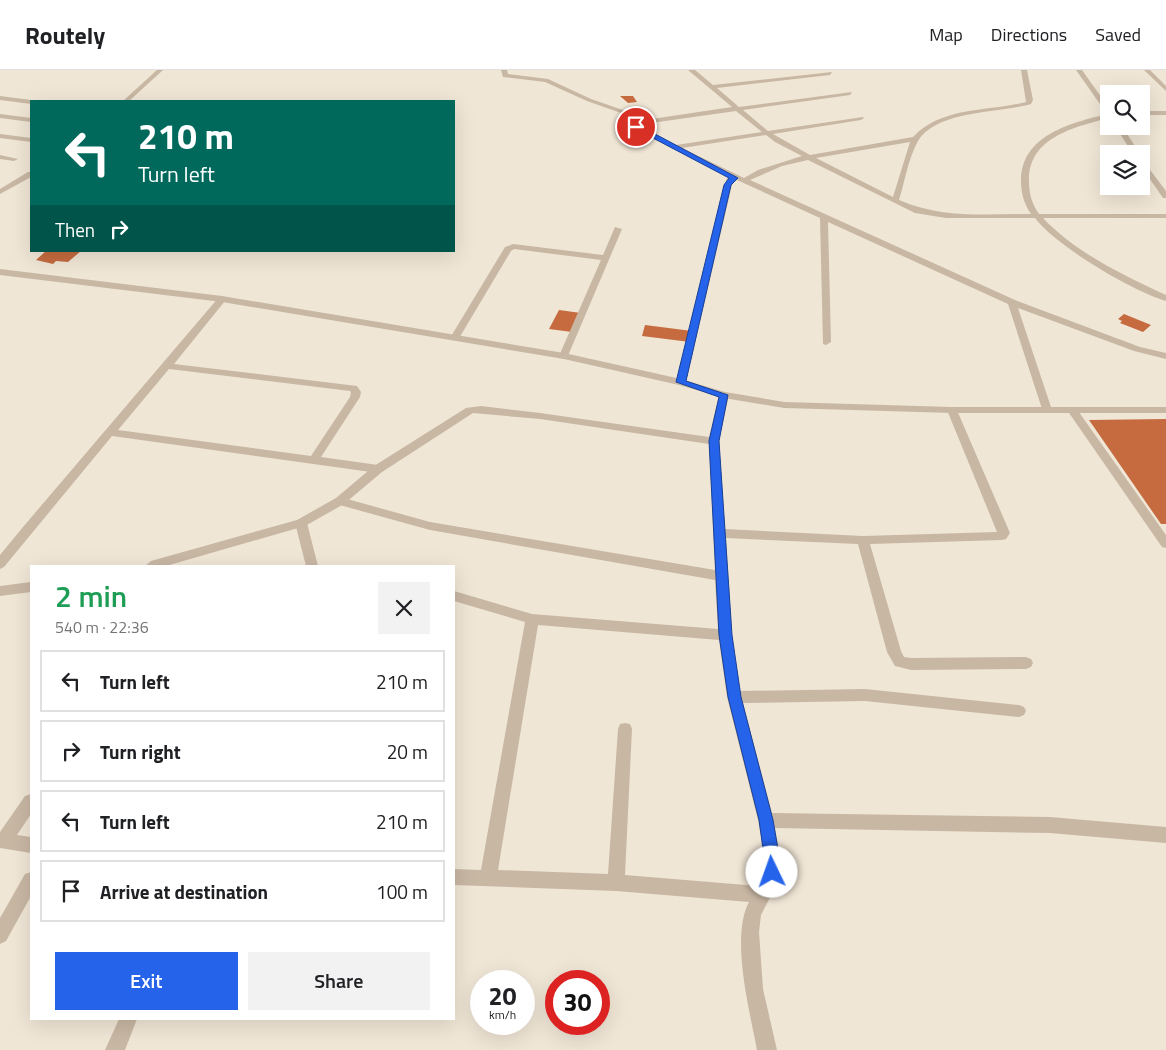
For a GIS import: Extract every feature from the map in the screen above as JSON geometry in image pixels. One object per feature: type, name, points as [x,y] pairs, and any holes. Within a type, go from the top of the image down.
[{"type":"street","points":[[127,100],[160,70]]},
{"type":"street","points":[[504,70],[505,76],[546,80],[589,100],[638,116],[642,119],[642,122]]},
{"type":"street","points":[[691,70],[763,132],[808,159],[918,211],[946,216],[1166,216]]},
{"type":"street","points":[[895,201],[915,140],[925,129],[941,120],[1029,103],[1024,70]]},
{"type":"street","points":[[1079,70],[1100,102]]},
{"type":"street","points":[[1147,70],[1166,89]]},
{"type":"street","points":[[711,87],[830,73]]},
{"type":"street","points":[[850,93],[642,122],[636,126],[639,130],[677,147],[735,178],[745,180],[1012,302],[1137,349],[1166,356]]},
{"type":"street","points":[[0,98],[30,102]]},
{"type":"street","points":[[1150,113],[1166,113]]},
{"type":"street","points":[[0,116],[30,120]]},
{"type":"street","points":[[677,147],[861,118]]},
{"type":"street","points":[[1100,118],[1050,137],[1031,151],[1024,171],[1027,198],[1036,215],[1062,239],[1097,262],[1166,298]]},
{"type":"street","points":[[0,136],[30,140]]},
{"type":"street","points":[[745,180],[772,167],[915,140]]},
{"type":"street","points":[[0,157],[14,159]]},
{"type":"street","points":[[1150,173],[1166,196]]},
{"type":"street","points":[[0,192],[30,175]]},
{"type":"street","points":[[681,382],[728,185],[730,180],[735,178]]},
{"type":"street","points":[[824,216],[826,342]]},
{"type":"street","points":[[564,356],[618,229]]},
{"type":"street","points":[[455,338],[508,249],[513,246],[607,258]]},
{"type":"street","points":[[0,272],[222,299],[564,356],[681,382],[724,395],[784,405],[952,410],[1166,410]]},
{"type":"street","points":[[0,564],[49,502],[169,366],[222,299]]},
{"type":"street","points":[[1012,302],[1046,410]]},
{"type":"street","points":[[169,366],[354,389],[355,397],[314,460]]},
{"type":"street","points":[[724,395],[714,441],[726,635],[734,697],[766,820],[773,861],[770,882],[753,913],[750,932],[754,989],[767,1050]]},
{"type":"street","points":[[172,564],[301,523],[340,501],[378,469],[470,410],[481,409],[540,416],[714,441]]},
{"type":"street","points":[[719,533],[863,540],[996,537],[1004,534],[952,410]]},
{"type":"street","points":[[1072,410],[1166,544]]},
{"type":"street","points":[[109,432],[378,469]]},
{"type":"street","points":[[340,501],[430,526],[722,576]]},
{"type":"street","points":[[301,523],[312,565]]},
{"type":"street","points":[[1153,524],[1166,525]]},
{"type":"street","points":[[863,540],[894,652],[900,662],[911,664],[1026,663]]},
{"type":"street","points":[[0,591],[30,587]]},
{"type":"street","points":[[455,596],[532,619],[726,635]]},
{"type":"street","points":[[488,878],[532,619]]},
{"type":"street","points":[[734,697],[864,695],[1018,711]]},
{"type":"street","points":[[616,883],[625,729]]},
{"type":"street","points":[[30,802],[2,841],[30,846]]},
{"type":"street","points":[[766,820],[1050,825],[1166,835]]},
{"type":"street","points":[[455,877],[616,883],[762,894]]},
{"type":"street","points":[[0,935],[30,882]]},
{"type":"street","points":[[115,1050],[128,1020]]},
{"type":"building","points":[[620,96],[633,96],[637,102],[628,103]]},
{"type":"building","points":[[45,252],[80,252],[68,262],[56,261],[53,264],[36,260]]},
{"type":"building","points":[[559,310],[581,313],[572,332],[549,329]]},
{"type":"building","points":[[1124,314],[1151,325],[1143,332],[1120,323],[1122,321],[1118,319]]},
{"type":"building","points":[[645,325],[692,331],[690,342],[642,336]]},
{"type":"building","points":[[1166,419],[1166,524],[1161,524],[1089,420]]},
{"type":"route","points":[[636,127],[735,178],[730,180],[728,185],[681,382],[724,395],[714,441],[726,635],[734,697],[766,820],[773,861],[772,872]]}]
